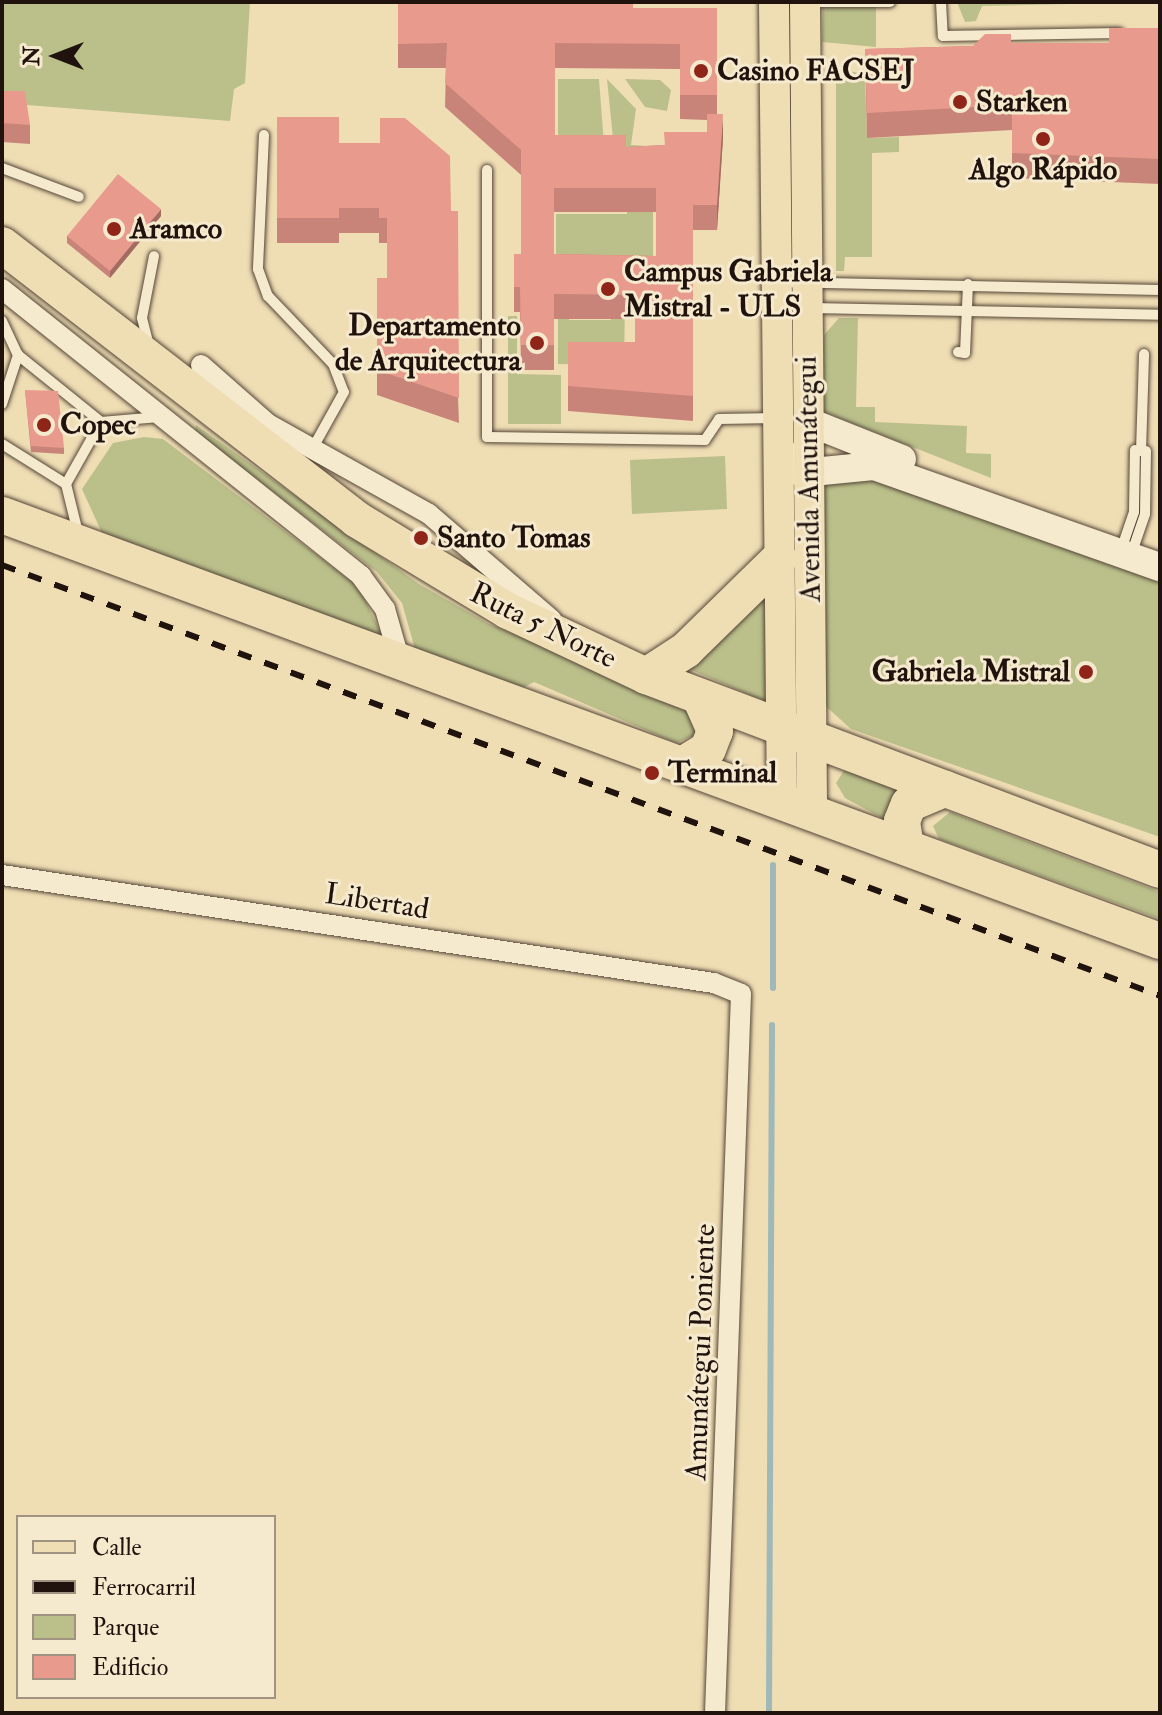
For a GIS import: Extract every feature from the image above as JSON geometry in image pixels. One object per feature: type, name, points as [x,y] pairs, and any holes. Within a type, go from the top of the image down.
[{"type":"highway","name":"Ruta 5 Norte","points":[[2,245],[153,359],[211,385],[404,551],[593,652],[646,676],[1160,870]]},
{"type":"highway","points":[[2,515],[401,665],[684,764],[1160,941]]},
{"type":"highway","points":[[646,676],[686,650],[779,559]]},
{"type":"highway","points":[[684,764],[701,756],[715,731],[700,697]]},
{"type":"highway","points":[[906,847],[902,821],[909,804],[945,789]]},
{"type":"main road","name":"Avenida Amunátegui","points":[[774,2],[779,559],[796,733]]},
{"type":"main road","name":"Avenida Amunátegui","points":[[797,806],[796,733],[810,476],[805,2]]},
{"type":"street","points":[[2,289],[361,576],[385,609],[401,665]]},
{"type":"street","points":[[211,385],[268,424],[314,446],[440,522],[593,652]]},
{"type":"street","points":[[809,422],[987,494],[1058,532]]},
{"type":"street","points":[[778,432],[790,467],[810,476],[874,466],[1160,567]]},
{"type":"street","name":"Libertad","points":[[2,875],[714,983],[741,994]]},
{"type":"street","name":"Amunátegui Poniente","points":[[715,1713],[741,994]]},
{"type":"lane","points":[[805,2],[890,2]]},
{"type":"lane","points":[[941,2],[943,36],[1131,33]]},
{"type":"lane","points":[[264,135],[258,269],[268,296],[333,364],[344,392],[314,446]]},
{"type":"lane","points":[[2,168],[79,197]]},
{"type":"lane","points":[[487,170],[487,437],[705,440],[719,419],[778,432]]},
{"type":"lane","points":[[153,359],[142,318],[154,256]]},
{"type":"lane","points":[[777,296],[968,284],[1160,290]]},
{"type":"lane","points":[[958,352],[965,353],[968,284]]},
{"type":"lane","points":[[777,296],[808,295],[966,310],[1160,315]]},
{"type":"lane","points":[[4,327],[18,355],[101,422],[165,417]]},
{"type":"lane","points":[[1125,555],[1141,451],[1144,354]]},
{"type":"lane","points":[[2,404],[18,355]]},
{"type":"lane","points":[[80,544],[66,484],[101,422]]},
{"type":"lane","points":[[2,444],[66,484]]},
{"type":"green space","points":[[2,2],[250,2],[245,83],[234,89],[230,121],[2,103]]},
{"type":"green space","points":[[957,2],[1157,2],[982,6],[976,21],[965,22]]},
{"type":"green space","points":[[823,6],[876,6],[876,47],[822,42]]},
{"type":"green space","points":[[836,69],[865,74],[867,138],[899,137],[899,152],[872,153],[872,257],[845,257],[844,271],[836,271]]},
{"type":"green space","points":[[558,79],[599,79],[605,158],[558,158]]},
{"type":"green space","points":[[607,79],[636,109],[631,145],[646,146],[615,158]]},
{"type":"green space","points":[[625,79],[660,80],[671,90],[667,111],[645,107]]},
{"type":"green space","points":[[628,185],[653,185],[653,260],[556,274],[556,214],[627,214]]},
{"type":"green space","points":[[611,303],[625,303],[624,365],[558,364],[558,315],[569,309],[569,320],[611,320]]},
{"type":"green space","points":[[508,316],[517,316],[517,374],[561,375],[561,424],[508,424]]},
{"type":"green space","points":[[839,318],[858,318],[856,407],[875,407],[875,422],[967,426],[966,453],[991,454],[991,478],[824,412],[824,335]]},
{"type":"green space","points":[[196,425],[419,584],[489,624],[694,706],[696,734],[676,743],[534,682],[519,690],[415,649],[402,603],[377,572],[195,432]]},
{"type":"green space","points":[[144,437],[163,439],[359,587],[383,638],[102,533],[82,489],[113,443]]},
{"type":"green space","points":[[725,456],[727,509],[632,514],[630,460]]},
{"type":"green space","points":[[863,467],[1160,583],[1160,837],[851,729],[820,701],[818,480]]},
{"type":"green space","points":[[769,587],[771,704],[685,667]]},
{"type":"green space","points":[[847,766],[911,788],[893,824],[845,798],[836,783]]},
{"type":"green space","points":[[950,812],[1160,892],[1160,919],[939,839],[933,826]]},
{"type":"building","points":[[398,2],[633,2],[633,8],[717,8],[717,95],[680,95],[680,44],[555,43],[555,135],[626,135],[626,147],[665,145],[664,132],[707,132],[707,114],[723,114],[717,205],[693,205],[693,396],[568,386],[568,342],[635,342],[635,295],[554,294],[554,345],[521,345],[520,287],[514,287],[514,254],[521,254],[521,150],[445,83],[447,43],[398,44]],"holes":[[[554,188],[656,188],[656,256],[554,254]]]},
{"type":"building","points":[[1109,28],[1160,28],[1160,159],[1012,153],[1012,105],[867,113],[865,49],[973,46],[985,34],[1011,34],[1011,43],[1109,43]]},
{"type":"building","points":[[2,91],[25,91],[30,125],[2,123]]},
{"type":"building","points":[[277,117],[339,117],[339,143],[380,143],[380,118],[405,118],[450,156],[451,211],[458,211],[459,398],[377,370],[377,278],[387,278],[387,218],[379,218],[379,208],[339,208],[339,218],[277,218]]},
{"type":"building","name":"Aramco","points":[[118,174],[161,209],[110,271],[67,236]]},
{"type":"building","name":"Copec","points":[[25,390],[58,391],[64,448],[31,446]]},
{"type":"waterway","points":[[773,865],[773,988]]},
{"type":"waterway","points":[[769,1713],[772,1025]]},
{"type":"railway","points":[[2,565],[1160,996]]},
{"type":"place","name":"Casino FACSEJ","points":[[701,71]]},
{"type":"place","name":"Starken","points":[[960,102]]},
{"type":"place","name":"Algo Rápido","points":[[1043,139]]},
{"type":"place","name":"Aramco","points":[[114,229]]},
{"type":"place","name":"Campus Gabriela Mistral - ULS","points":[[608,289]]},
{"type":"place","name":"Departamento de Arquitectura","points":[[537,343]]},
{"type":"place","name":"Copec","points":[[44,425]]},
{"type":"place","name":"Santo Tomas","points":[[421,538]]},
{"type":"place","name":"Gabriela Mistral","points":[[1086,672]]},
{"type":"place","name":"Terminal","points":[[652,773]]}]
